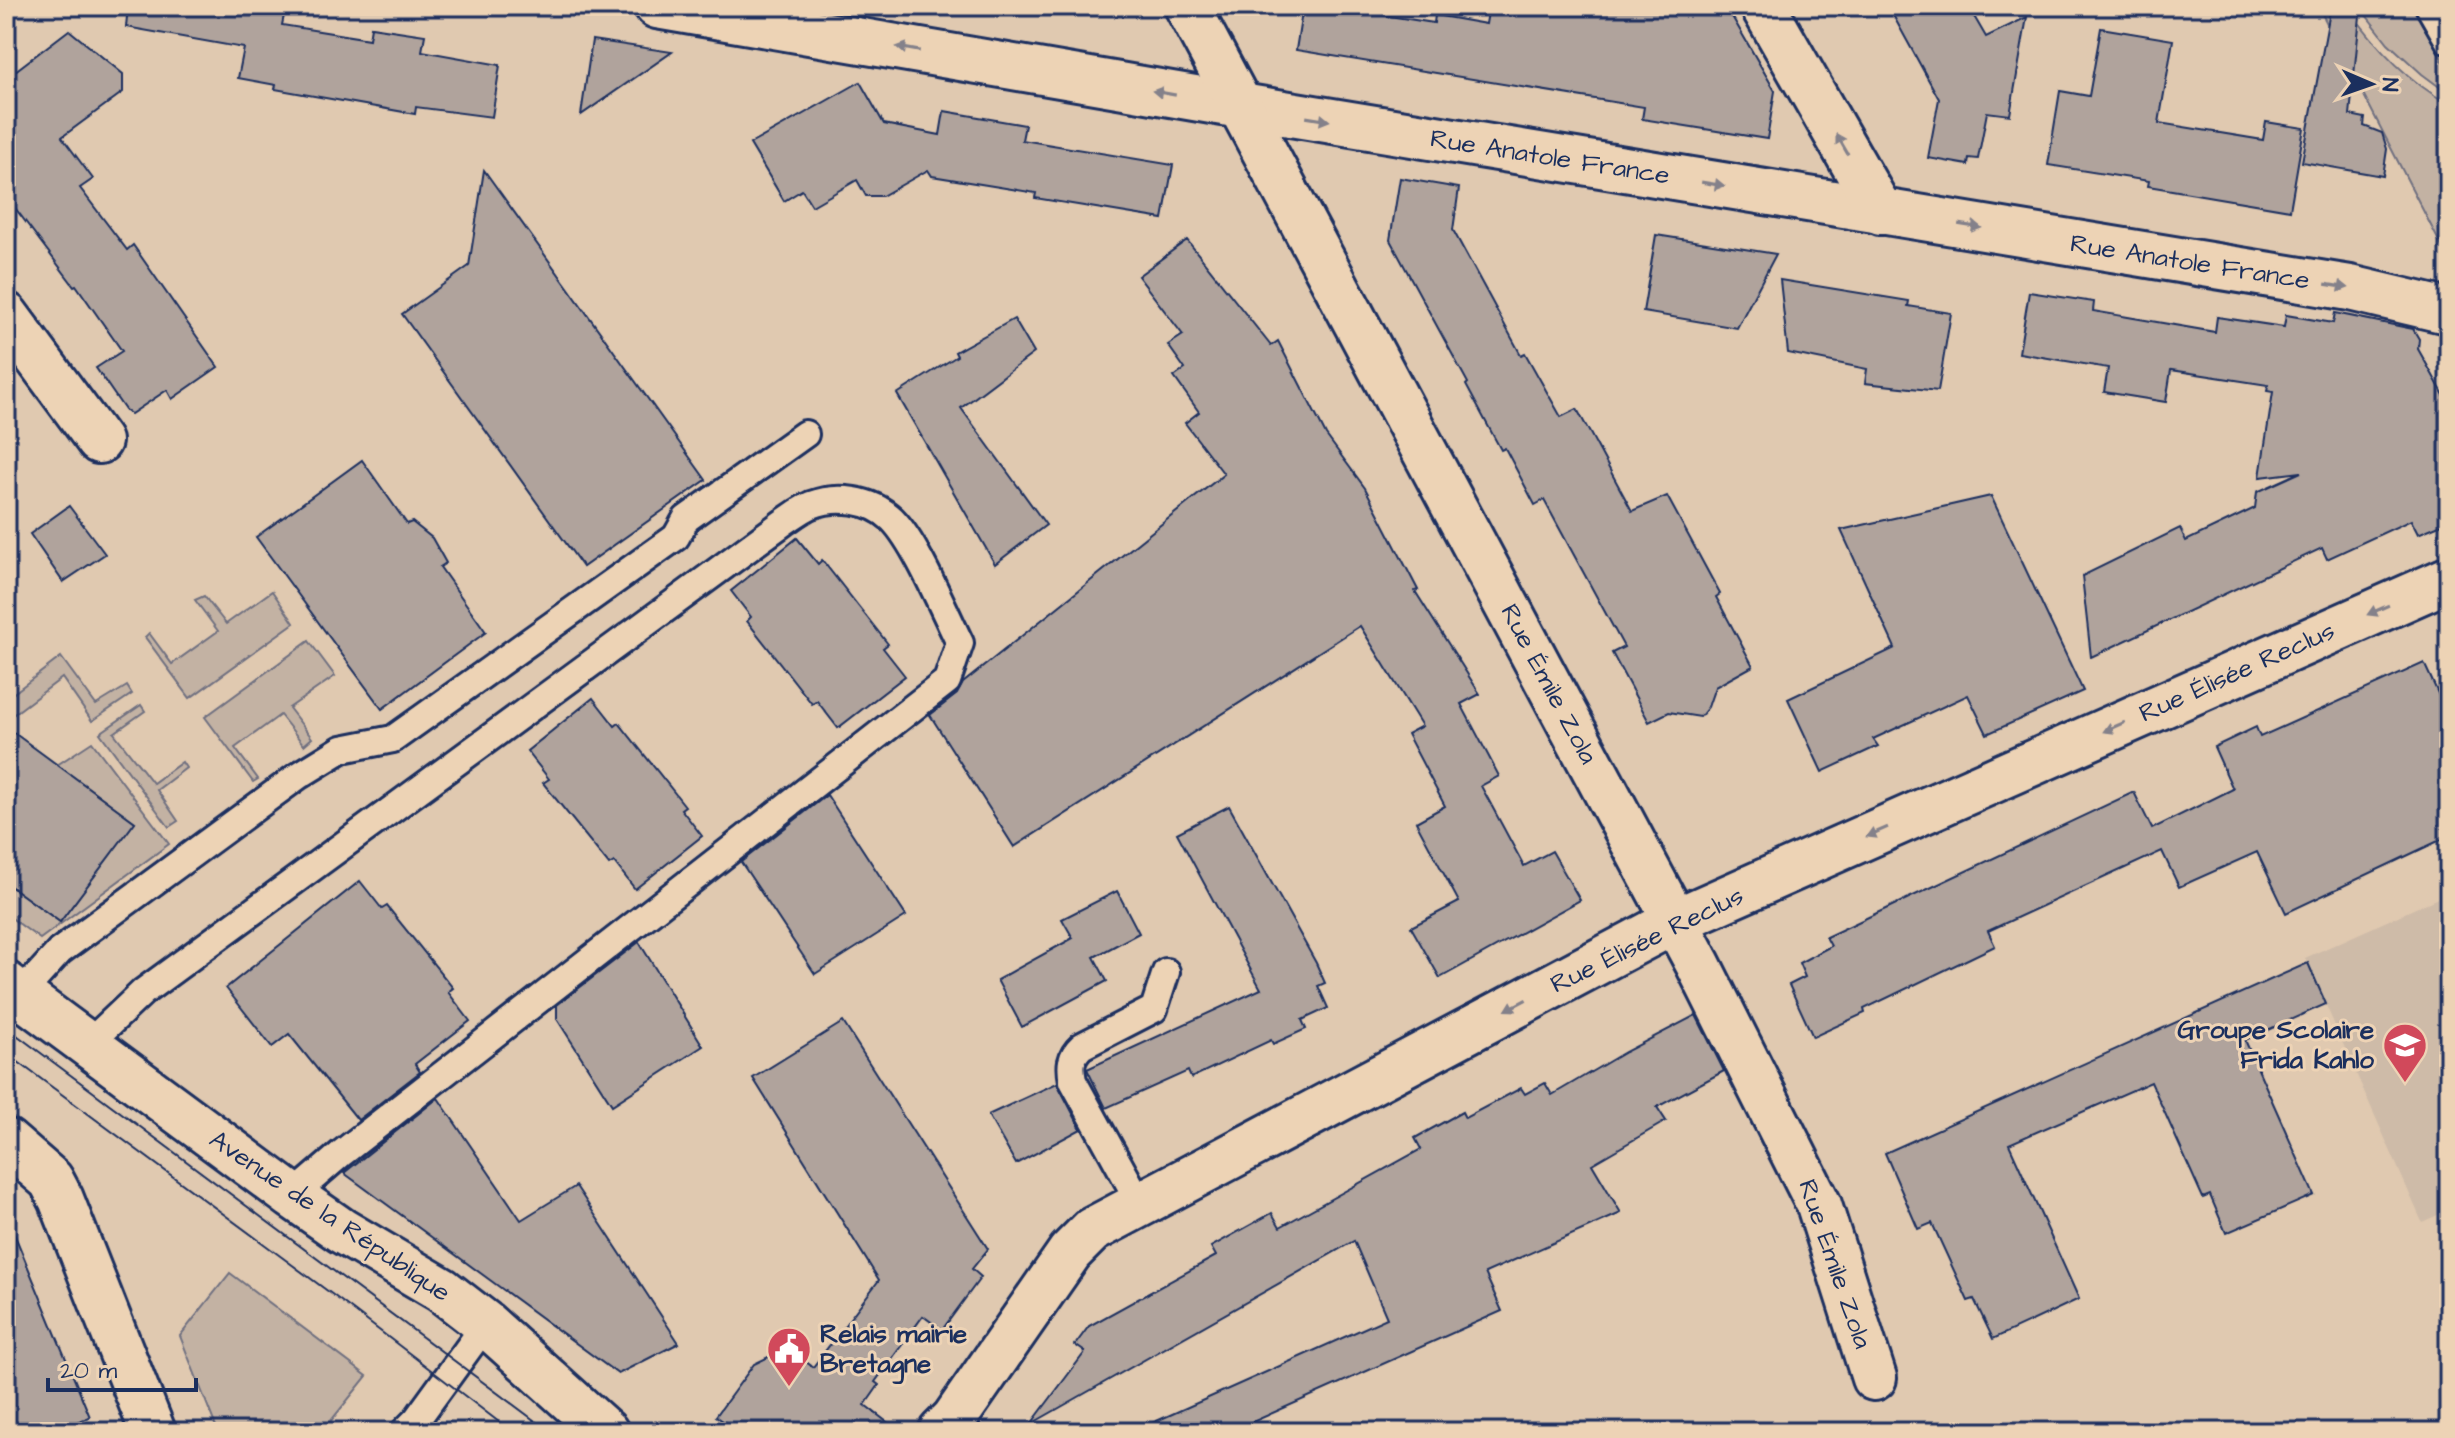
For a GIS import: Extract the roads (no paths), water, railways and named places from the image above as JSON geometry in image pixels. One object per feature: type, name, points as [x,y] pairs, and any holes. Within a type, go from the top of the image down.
[{"type":"street","name":"Rue Anatole France","points":[[657,6],[1241,106],[2350,288],[2447,311]]},
{"type":"street","name":"Rue Émile Zola","points":[[1187,6],[1675,921],[1819,1205],[1874,1378]]},
{"type":"street","points":[[1763,6],[1881,212]]},
{"type":"street","points":[[6,315],[99,441]]},
{"type":"street","name":"Rue Élisée Reclus","points":[[941,1432],[954,1419],[1070,1252],[1092,1230],[1675,921],[2449,579]]},
{"type":"street","name":"Avenue de la République","points":[[13,989],[292,1196],[342,1231],[442,1290],[486,1324],[606,1432]]},
{"type":"street","points":[[6,1141],[51,1180],[61,1199],[153,1432]]},
{"type":"lane","points":[[2429,6],[2449,41]]},
{"type":"lane","points":[[13,989],[245,814],[342,749],[393,739],[676,537],[686,519],[805,434]]},
{"type":"lane","points":[[87,1045],[143,992],[784,522],[811,505],[839,499],[866,503],[891,519],[912,548],[960,643],[947,681],[342,1153],[292,1196]]},
{"type":"lane","points":[[1140,1203],[1073,1081],[1070,1068],[1073,1054],[1082,1046],[1154,1009],[1166,972]]},
{"type":"lane","points":[[404,1432],[486,1324]]},
{"type":"tram line","points":[[6,1027],[550,1432]]},
{"type":"tram line","points":[[6,1053],[512,1432]]},
{"type":"place","name":"Groupe Scolaire Frida Kahlo","points":[[2405,1084]]},
{"type":"place","name":"Relais mairie Bretagne","points":[[789,1388]]}]
